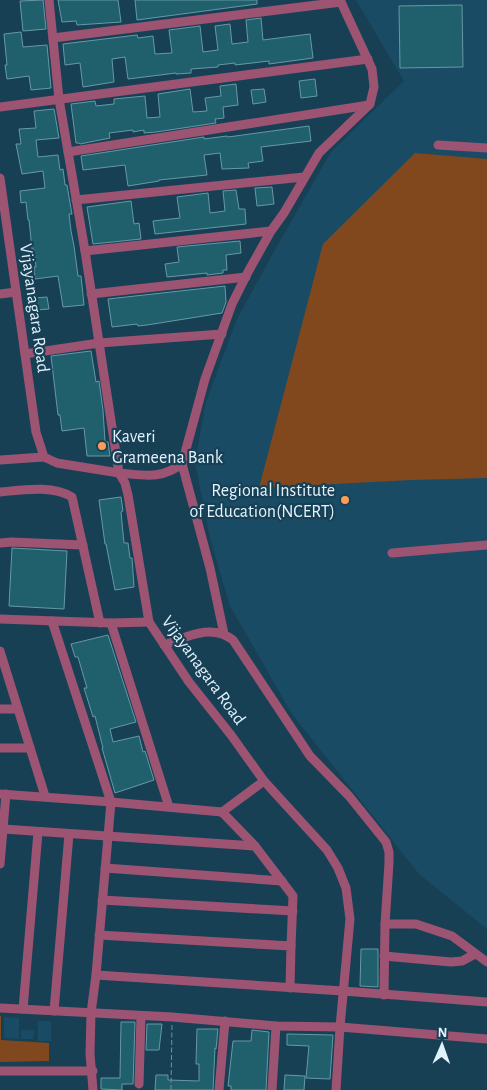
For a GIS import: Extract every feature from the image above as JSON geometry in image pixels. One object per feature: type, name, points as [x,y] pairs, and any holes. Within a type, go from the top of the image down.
[{"type":"street","name":"Vijayanagara Road","points":[[49,0],[59,99],[92,294],[119,473],[125,483],[128,495],[149,622],[189,682],[264,781],[327,850],[338,868],[346,888],[350,919],[336,1090]]},
{"type":"street","points":[[53,38],[340,1],[372,69],[374,87],[370,104],[319,153],[284,213],[271,231],[232,304],[204,379],[182,464],[210,568],[224,634]]},
{"type":"street","points":[[0,107],[368,59]]},
{"type":"street","points":[[68,152],[370,104]]},
{"type":"street","points":[[438,145],[487,148]]},
{"type":"street","points":[[76,200],[304,177]]},
{"type":"street","name":"Vijayanagara Road","points":[[0,178],[36,432],[44,457]]},
{"type":"street","points":[[85,251],[271,231]]},
{"type":"street","points":[[92,294],[246,277]]},
{"type":"street","points":[[0,294],[16,292]]},
{"type":"street","points":[[25,354],[99,344],[222,334]]},
{"type":"street","points":[[0,460],[44,457],[57,463],[119,473],[159,476],[182,464]]},
{"type":"street","points":[[0,492],[47,490],[63,492],[72,498],[100,623]]},
{"type":"street","points":[[0,544],[12,542],[83,545]]},
{"type":"street","points":[[392,553],[487,544]]},
{"type":"street","points":[[0,619],[100,623],[149,622]]},
{"type":"street","points":[[52,621],[110,802],[96,975],[91,1013],[90,1054],[93,1071],[93,1090]]},
{"type":"street","points":[[111,623],[169,807]]},
{"type":"street","points":[[164,645],[209,631],[224,634],[233,640],[310,756],[349,796],[386,842],[389,852],[389,863],[385,924],[384,995]]},
{"type":"street","points":[[0,651],[3,671],[18,709],[45,796]]},
{"type":"street","points":[[0,709],[18,709]]},
{"type":"street","points":[[0,748],[30,748]]},
{"type":"street","points":[[222,812],[264,781]]},
{"type":"street","points":[[0,864],[3,794],[222,812],[255,846],[294,896],[290,988]]},
{"type":"street","points":[[3,829],[255,846]]},
{"type":"street","points":[[23,1009],[38,832]]},
{"type":"street","points":[[54,1011],[69,834]]},
{"type":"street","points":[[105,868],[282,881]]},
{"type":"street","points":[[102,900],[293,911]]},
{"type":"street","points":[[385,924],[416,924],[452,936],[487,962]]},
{"type":"street","points":[[99,935],[291,946]]},
{"type":"street","points":[[384,956],[451,962],[462,961],[476,954]]},
{"type":"street","points":[[96,975],[487,1002]]},
{"type":"street","points":[[0,1008],[172,1017],[276,1026],[340,1026],[487,1038]]},
{"type":"street","points":[[139,1084],[140,1016]]},
{"type":"street","points":[[219,1090],[225,1021]]},
{"type":"street","points":[[272,1090],[276,1026]]},
{"type":"street","points":[[0,1071],[93,1071]]},
{"type":"path","points":[[171,1090],[172,1017]]},
{"type":"shaded area","name":"Regional Institute of Education(NCERT)","points":[[356,0],[487,0],[487,929],[419,874],[292,714],[230,606],[210,538],[195,462],[206,402],[237,319],[331,152],[404,81]]},
{"type":"shaded area","points":[[415,153],[487,159],[487,478],[259,488],[323,244]]},
{"type":"shaded area","points":[[0,1016],[1,1040],[49,1043],[49,1061],[0,1062]]},
{"type":"shaded area","points":[[4,1017],[19,1018],[19,1039],[4,1038]]},
{"type":"shaded area","points":[[38,1021],[51,1021],[51,1041],[38,1041]]},
{"type":"shaded area","points":[[21,1030],[34,1030],[33,1039],[21,1039]]},
{"type":"building","points":[[43,0],[46,29],[23,31],[20,1]]},
{"type":"building","points":[[58,0],[118,0],[121,22],[77,25],[76,21],[62,22]]},
{"type":"building","points":[[135,0],[257,0],[257,4],[137,20]]},
{"type":"building","points":[[462,5],[463,67],[400,68],[399,6]]},
{"type":"building","points":[[261,18],[263,40],[310,34],[313,58],[269,64],[269,61],[235,65],[235,63],[218,65],[218,67],[191,69],[191,73],[128,79],[125,57],[112,59],[114,82],[83,87],[80,63],[65,65],[63,44],[137,35],[138,38],[153,36],[155,54],[172,53],[169,30],[200,26],[203,52],[218,50],[215,26],[230,24],[232,44],[248,42],[246,20]]},
{"type":"building","points":[[21,32],[23,47],[47,45],[51,88],[31,90],[29,76],[7,79],[4,34]]},
{"type":"building","points":[[315,79],[317,96],[301,98],[299,81]]},
{"type":"building","points":[[236,84],[238,105],[223,107],[224,118],[215,119],[216,123],[156,132],[144,133],[144,130],[133,132],[133,130],[109,133],[110,138],[80,144],[76,143],[71,104],[95,101],[96,106],[114,104],[114,99],[145,96],[147,118],[160,117],[158,94],[190,89],[193,112],[207,111],[205,98],[221,96],[220,86]]},
{"type":"building","points":[[264,89],[266,102],[253,104],[251,90]]},
{"type":"building","points":[[54,109],[59,138],[36,140],[38,157],[58,155],[60,170],[63,169],[72,214],[69,214],[71,231],[78,276],[81,276],[84,305],[63,307],[58,276],[35,279],[34,249],[32,249],[26,202],[21,203],[20,191],[45,188],[43,171],[22,174],[16,144],[21,144],[19,129],[36,128],[34,111]]},
{"type":"building","points":[[309,126],[311,141],[261,147],[263,161],[248,163],[249,168],[222,169],[220,153],[204,155],[207,175],[159,180],[128,186],[125,165],[83,170],[81,156],[204,137],[204,139],[228,137]]},
{"type":"building","points":[[272,187],[274,204],[257,206],[255,188]]},
{"type":"building","points":[[236,190],[239,209],[245,209],[246,224],[155,234],[153,221],[180,218],[177,197],[208,193],[210,213],[225,211],[223,191]]},
{"type":"building","points":[[131,201],[134,224],[139,223],[141,239],[93,244],[87,207]]},
{"type":"building","points":[[240,241],[241,253],[226,255],[227,270],[223,270],[223,273],[167,277],[165,264],[179,262],[177,247]]},
{"type":"building","points":[[225,286],[226,302],[222,313],[147,325],[138,326],[137,324],[112,327],[108,299]]},
{"type":"building","points":[[47,297],[49,309],[36,310],[34,298]]},
{"type":"building","points":[[91,351],[96,382],[99,381],[105,442],[108,442],[110,456],[87,456],[84,428],[62,431],[60,415],[58,415],[51,356]]},
{"type":"building","points":[[121,497],[124,543],[128,543],[130,558],[132,558],[134,587],[115,590],[105,544],[99,500]]},
{"type":"building","points":[[12,548],[67,551],[64,609],[9,606]]},
{"type":"building","points":[[108,635],[136,722],[110,729],[113,742],[139,736],[154,780],[115,793],[95,716],[93,717],[84,688],[87,688],[78,657],[75,657],[71,644]]},
{"type":"building","points":[[361,949],[378,949],[378,987],[360,986]]},
{"type":"building","points":[[121,1022],[135,1022],[133,1084],[122,1084],[122,1090],[101,1089],[101,1078],[120,1078]]},
{"type":"building","points":[[147,1024],[162,1024],[159,1050],[146,1050]]},
{"type":"building","points":[[197,1029],[218,1029],[213,1090],[155,1090],[156,1075],[168,1075],[168,1080],[199,1081],[199,1064],[196,1064]]},
{"type":"building","points":[[252,1030],[269,1032],[266,1090],[231,1090],[231,1086],[228,1086],[233,1041],[251,1041]]},
{"type":"building","points":[[287,1034],[333,1035],[330,1079],[306,1078],[309,1046],[287,1045]]},
{"type":"building","points":[[285,1075],[305,1076],[304,1090],[284,1090]]},
{"type":"place","name":"Kaveri Grameena Bank","points":[[102,446]]},
{"type":"place","name":"Regional Institute of Education(NCERT)","points":[[345,500]]}]
